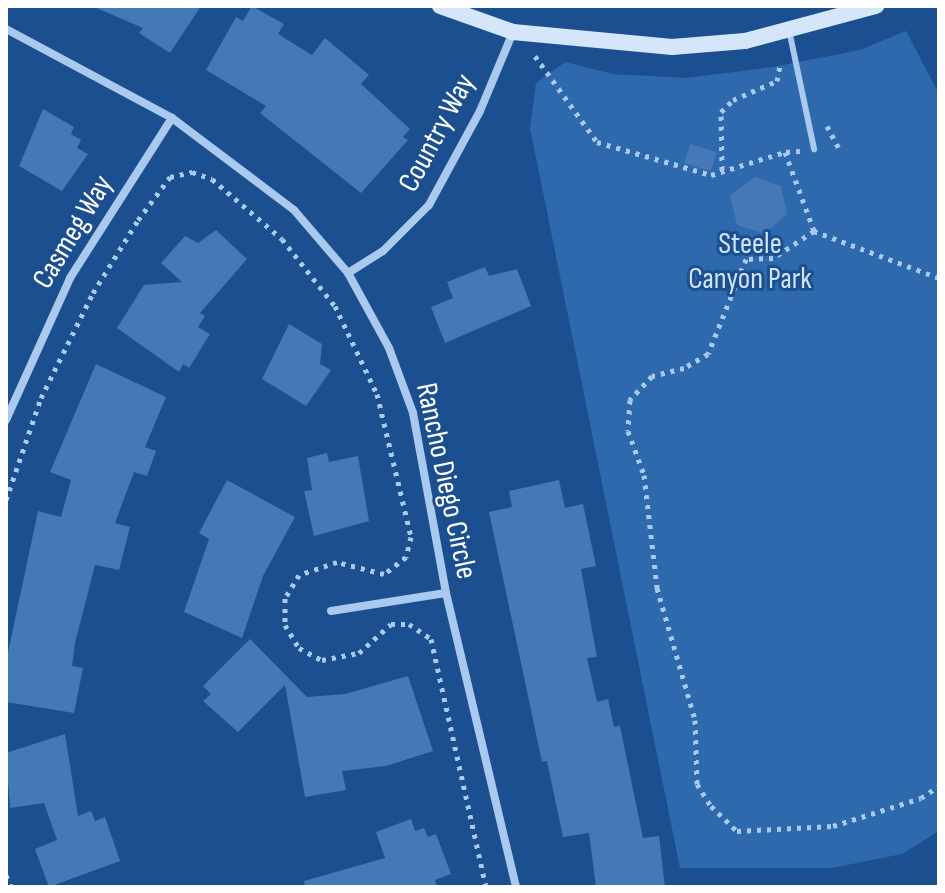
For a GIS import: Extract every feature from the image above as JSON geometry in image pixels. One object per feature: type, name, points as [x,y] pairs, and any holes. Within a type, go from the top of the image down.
[{"type":"street","points":[[440,6],[513,32],[672,47],[745,41],[876,6]]},
{"type":"street","name":"Rancho Diego Circle","points":[[6,29],[172,118],[294,210],[348,273],[389,348],[413,413],[446,593],[516,887]]},
{"type":"street","name":"Country Way","points":[[348,273],[383,251],[429,205],[480,111],[513,32]]},
{"type":"street","name":"Casmeg Way","points":[[6,420],[70,278],[172,118]]},
{"type":"street","points":[[331,611],[446,593]]},
{"type":"lane","points":[[789,30],[814,149]]},
{"type":"path","points":[[513,32],[555,78],[597,142],[711,175],[785,152],[814,149]]},
{"type":"path","points":[[722,170],[721,112],[733,100],[777,81],[780,66]]},
{"type":"path","points":[[785,152],[814,231],[939,278]]},
{"type":"path","points":[[6,500],[41,398],[93,293],[170,177],[203,174],[266,223],[319,282],[356,343]]},
{"type":"path","points":[[814,231],[773,258],[746,259],[708,354],[684,368],[652,376],[630,400],[628,431],[644,475],[657,588],[695,720],[697,784],[737,831],[833,826],[921,798],[939,786]]},
{"type":"path","points":[[6,875],[11,887]]},
{"type":"green space","name":"Steele Canyon Park","points":[[906,31],[939,94],[939,831],[902,854],[832,868],[680,868],[530,128],[536,83],[565,62],[613,74],[686,78],[773,67],[860,50]]},
{"type":"building","points":[[92,6],[201,6],[170,53],[139,33],[143,28]]},
{"type":"building","points":[[252,6],[284,24],[278,34],[312,55],[325,38],[369,75],[361,84],[410,129],[403,137],[408,140],[361,193],[260,113],[266,106],[206,70],[236,17],[243,21]]},
{"type":"building","points":[[43,109],[74,127],[71,134],[81,140],[77,148],[88,154],[62,191],[19,166]]},
{"type":"building","points":[[690,144],[717,152],[711,171],[684,163]]},
{"type":"building","points":[[755,177],[781,186],[787,214],[765,234],[737,225],[730,195]]},
{"type":"building","points":[[216,230],[247,259],[200,313],[205,316],[198,327],[210,334],[189,368],[183,364],[179,372],[117,328],[144,285],[182,282],[161,263],[185,236],[198,243]]},
{"type":"building","points":[[485,267],[489,276],[517,269],[531,306],[445,343],[431,307],[453,298],[447,282]]},
{"type":"building","points":[[289,324],[322,344],[320,364],[331,370],[306,406],[262,379]]},
{"type":"building","points":[[96,364],[166,397],[145,447],[156,451],[147,476],[134,472],[115,523],[130,527],[119,570],[95,565],[75,643],[72,666],[83,668],[74,713],[6,702],[6,662],[38,511],[61,517],[71,480],[50,472]]},
{"type":"building","points":[[327,453],[329,462],[358,456],[369,521],[314,536],[304,491],[312,490],[307,458]]},
{"type":"building","points":[[227,480],[295,517],[263,576],[242,638],[184,612],[209,539],[199,533]]},
{"type":"building","points":[[559,480],[565,508],[583,504],[596,566],[581,569],[597,657],[587,658],[597,702],[608,699],[614,727],[620,726],[643,838],[659,836],[665,887],[596,887],[589,833],[563,837],[547,761],[542,762],[489,512],[512,507],[509,491]]},
{"type":"building","points":[[250,639],[307,697],[345,694],[408,676],[433,751],[386,766],[342,771],[346,790],[305,797],[285,685],[238,732],[203,701],[211,694],[203,686]]},
{"type":"building","points":[[65,734],[78,816],[91,811],[95,821],[105,817],[120,861],[49,887],[35,849],[57,840],[44,803],[10,808],[6,753]]},
{"type":"building","points":[[411,819],[415,831],[424,828],[428,837],[436,834],[451,874],[435,880],[437,887],[305,887],[304,881],[385,858],[376,832]]}]
